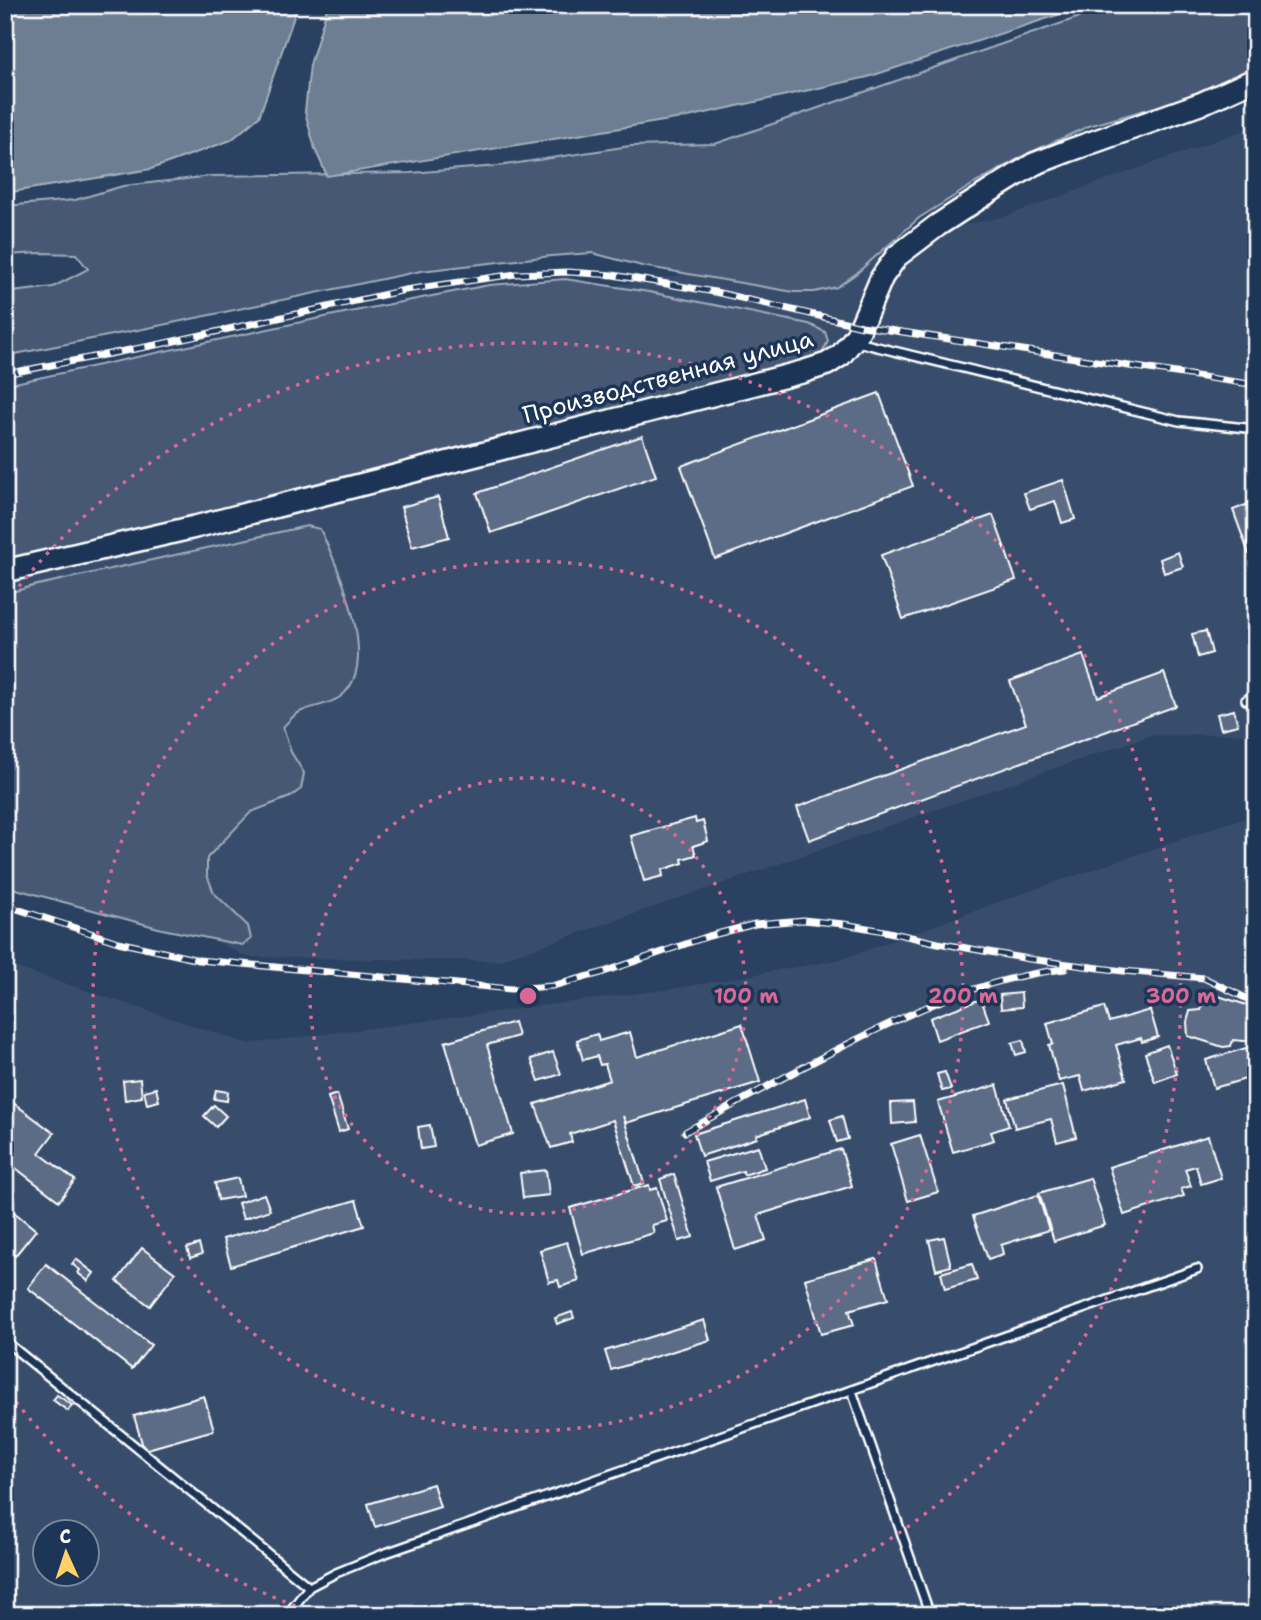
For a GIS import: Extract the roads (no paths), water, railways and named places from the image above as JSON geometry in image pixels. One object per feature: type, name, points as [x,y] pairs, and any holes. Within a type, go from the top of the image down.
[{"type":"street","name":"Производственная улица","points":[[5,571],[195,527],[827,364],[841,355],[857,335],[882,277],[897,256],[959,211],[1034,164],[1200,104],[1256,79]]},
{"type":"lane","points":[[853,341],[1179,421],[1256,429]]},
{"type":"lane","points":[[1246,701],[1256,695]]},
{"type":"lane","points":[[287,1615],[309,1587],[383,1554],[1197,1269]]},
{"type":"lane","points":[[5,1341],[309,1587]]},
{"type":"lane","points":[[852,1391],[930,1615]]},
{"type":"lane","points":[[1244,1615],[1256,1610]]},
{"type":"railway","points":[[5,374],[161,344],[405,290],[516,274],[568,272],[613,275],[715,292],[862,326],[1256,385]]},
{"type":"railway","points":[[5,905],[118,942],[199,960],[511,989],[552,986],[601,973],[709,936],[755,924],[803,920],[844,924],[1029,959],[1204,978],[1256,1003]]},
{"type":"railway","points":[[685,1132],[769,1085],[931,1005],[1009,979],[1065,969]]}]
